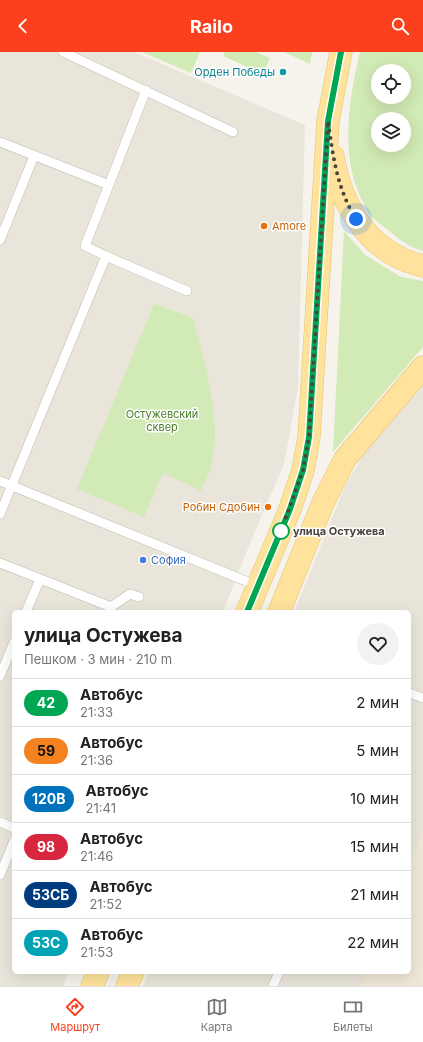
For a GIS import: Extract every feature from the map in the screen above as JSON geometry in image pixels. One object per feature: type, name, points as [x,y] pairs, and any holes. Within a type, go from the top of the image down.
[{"type":"main road","points":[[248,610],[295,496],[303,470],[309,437],[328,121],[340,54]]},
{"type":"main road","points":[[328,121],[336,173],[351,212],[360,226],[371,239],[385,249],[403,259],[423,266]]},
{"type":"main road","points":[[280,610],[323,503],[346,459],[423,367]]},
{"type":"main road","points":[[92,986],[97,974]]},
{"type":"main road","points":[[127,986],[132,974]]},
{"type":"lane","points":[[63,52],[233,132]]},
{"type":"lane","points":[[146,90],[85,246],[186,291]]},
{"type":"lane","points":[[0,142],[108,185]]},
{"type":"lane","points":[[0,240],[34,156]]},
{"type":"lane","points":[[0,514],[106,256]]},
{"type":"lane","points":[[0,481],[258,586]]},
{"type":"lane","points":[[0,563],[110,610],[130,594],[140,597]]},
{"type":"lane","points":[[27,610],[40,579]]},
{"type":"lane","points":[[0,676],[12,647]]},
{"type":"lane","points":[[411,694],[423,698]]},
{"type":"lane","points":[[0,822],[12,827]]},
{"type":"lane","points":[[0,875],[12,846]]},
{"type":"lane","points":[[273,986],[278,974]]},
{"type":"shaded area","points":[[0,52],[134,52],[305,125],[298,388],[284,464],[250,543],[224,610],[12,610],[12,974],[68,974],[63,986],[0,986]]},
{"type":"shaded area","points":[[423,378],[423,986],[143,986],[148,974],[411,974],[411,610],[295,610],[345,486],[368,447]]},
{"type":"shaded area","points":[[423,830],[423,986],[361,986],[366,974],[411,974],[411,860]]},
{"type":"green space","points":[[142,52],[200,52],[191,73]]},
{"type":"green space","points":[[225,52],[256,52],[270,58],[263,74],[223,56]]},
{"type":"green space","points":[[284,52],[312,52],[310,64]]},
{"type":"green space","points":[[360,52],[423,52],[423,251],[413,248],[404,242],[380,224],[366,209],[356,185],[351,166],[348,128],[352,89]]},
{"type":"green space","points":[[344,231],[365,255],[401,277],[423,281],[423,347],[333,452]]},
{"type":"green space","name":"Остужевский сквер","points":[[154,304],[193,318],[210,389],[215,426],[215,444],[211,466],[201,491],[163,473],[144,517],[77,489]]},
{"type":"bus line","name":"42","points":[[248,610],[290,509],[303,470],[309,437],[328,121],[341,52]]},
{"type":"place","name":"Орден Победы","points":[[283,72]]},
{"type":"place","name":"Amore","points":[[264,226]]},
{"type":"place","name":"Робин Сдобин","points":[[268,507]]},
{"type":"place","name":"улица Остужева","points":[[281,531]]},
{"type":"place","name":"София","points":[[143,560]]},
{"type":"route","points":[[281,531],[303,470],[309,437],[328,121],[336,173],[351,212],[356,219]]}]
